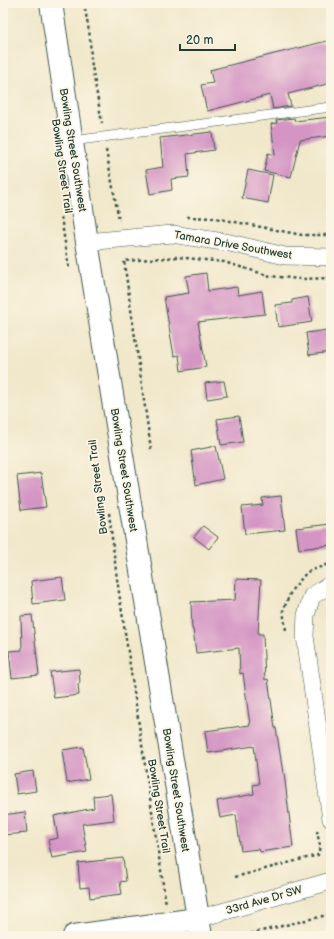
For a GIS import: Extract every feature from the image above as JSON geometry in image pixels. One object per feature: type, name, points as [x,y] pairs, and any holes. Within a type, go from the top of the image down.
[{"type":"main road","name":"Bowling Street Southwest","points":[[51,3],[87,242],[199,927]]},
{"type":"main road","points":[[74,936],[199,927]]},
{"type":"street","name":"Tamara Drive Southwest","points":[[87,242],[172,234],[230,242],[285,256],[331,257]]},
{"type":"street","points":[[331,584],[312,596],[306,615],[305,636],[331,819]]},
{"type":"street","name":"33rd Ave Dr SW","points":[[199,927],[331,881]]},
{"type":"lane","points":[[72,141],[331,107]]},
{"type":"path","points":[[84,3],[90,37],[91,60],[119,220]]},
{"type":"path","name":"Bowling Street Trail","points":[[61,215],[69,270]]},
{"type":"path","points":[[151,449],[124,261],[177,257],[224,262],[270,276],[300,279],[331,278]]},
{"type":"path","name":"Bowling Street Trail","points":[[109,510],[118,587],[166,900]]},
{"type":"path","points":[[287,636],[284,611],[291,591],[307,572],[331,563]]},
{"type":"path","points":[[235,877],[318,855],[320,846],[317,830]]},
{"type":"path","points":[[245,936],[331,914]]},
{"type":"building","points":[[331,40],[331,83],[288,94],[291,106],[273,109],[270,95],[207,111],[201,85],[213,83],[210,70]]},
{"type":"building","points":[[331,117],[331,136],[300,140],[291,177],[264,171],[268,153],[275,155],[271,124],[277,123],[276,120],[294,118],[295,121]]},
{"type":"building","points":[[212,132],[214,150],[187,154],[189,177],[171,179],[172,190],[150,194],[146,170],[163,167],[160,138]]},
{"type":"building","points":[[248,170],[273,175],[268,203],[242,198]]},
{"type":"building","points":[[206,273],[208,291],[237,287],[238,295],[262,291],[265,314],[198,322],[206,367],[181,371],[179,355],[174,356],[164,297],[189,293],[186,276]]},
{"type":"building","points":[[308,297],[312,322],[278,327],[275,305],[292,303],[292,300]]},
{"type":"building","points":[[328,330],[331,352],[309,355],[306,333]]},
{"type":"building","points":[[224,381],[227,396],[207,399],[205,383]]},
{"type":"building","points":[[239,416],[243,442],[221,445],[217,419]]},
{"type":"building","points":[[216,446],[223,479],[196,485],[191,451]]},
{"type":"building","points":[[41,473],[46,507],[21,510],[17,476]]},
{"type":"building","points":[[281,496],[285,530],[245,534],[242,507],[263,505],[262,498]]},
{"type":"building","points":[[331,524],[331,545],[299,549],[296,528]]},
{"type":"building","points":[[203,526],[218,537],[209,549],[194,537]]},
{"type":"building","points":[[62,577],[65,600],[33,604],[31,581]]},
{"type":"building","points":[[236,579],[261,580],[258,634],[263,634],[265,680],[268,679],[275,728],[284,773],[293,847],[260,852],[259,849],[241,851],[236,815],[220,818],[217,801],[254,794],[253,785],[259,784],[254,746],[208,753],[205,731],[250,725],[243,673],[240,674],[239,648],[196,653],[192,629],[191,602],[235,600]]},
{"type":"building","points":[[32,615],[39,675],[12,678],[9,651],[22,650],[21,616]]},
{"type":"building","points":[[79,669],[79,695],[54,698],[50,672]]},
{"type":"building","points":[[83,747],[89,779],[67,783],[62,750]]},
{"type":"building","points":[[33,771],[36,791],[17,794],[14,774]]},
{"type":"building","points":[[111,794],[114,820],[82,824],[87,852],[52,858],[48,840],[58,838],[54,816],[94,808],[93,796]]},
{"type":"building","points":[[25,812],[27,833],[3,835],[3,815]]},
{"type":"building","points":[[123,858],[126,881],[120,882],[122,894],[90,898],[89,887],[80,888],[78,863]]}]
